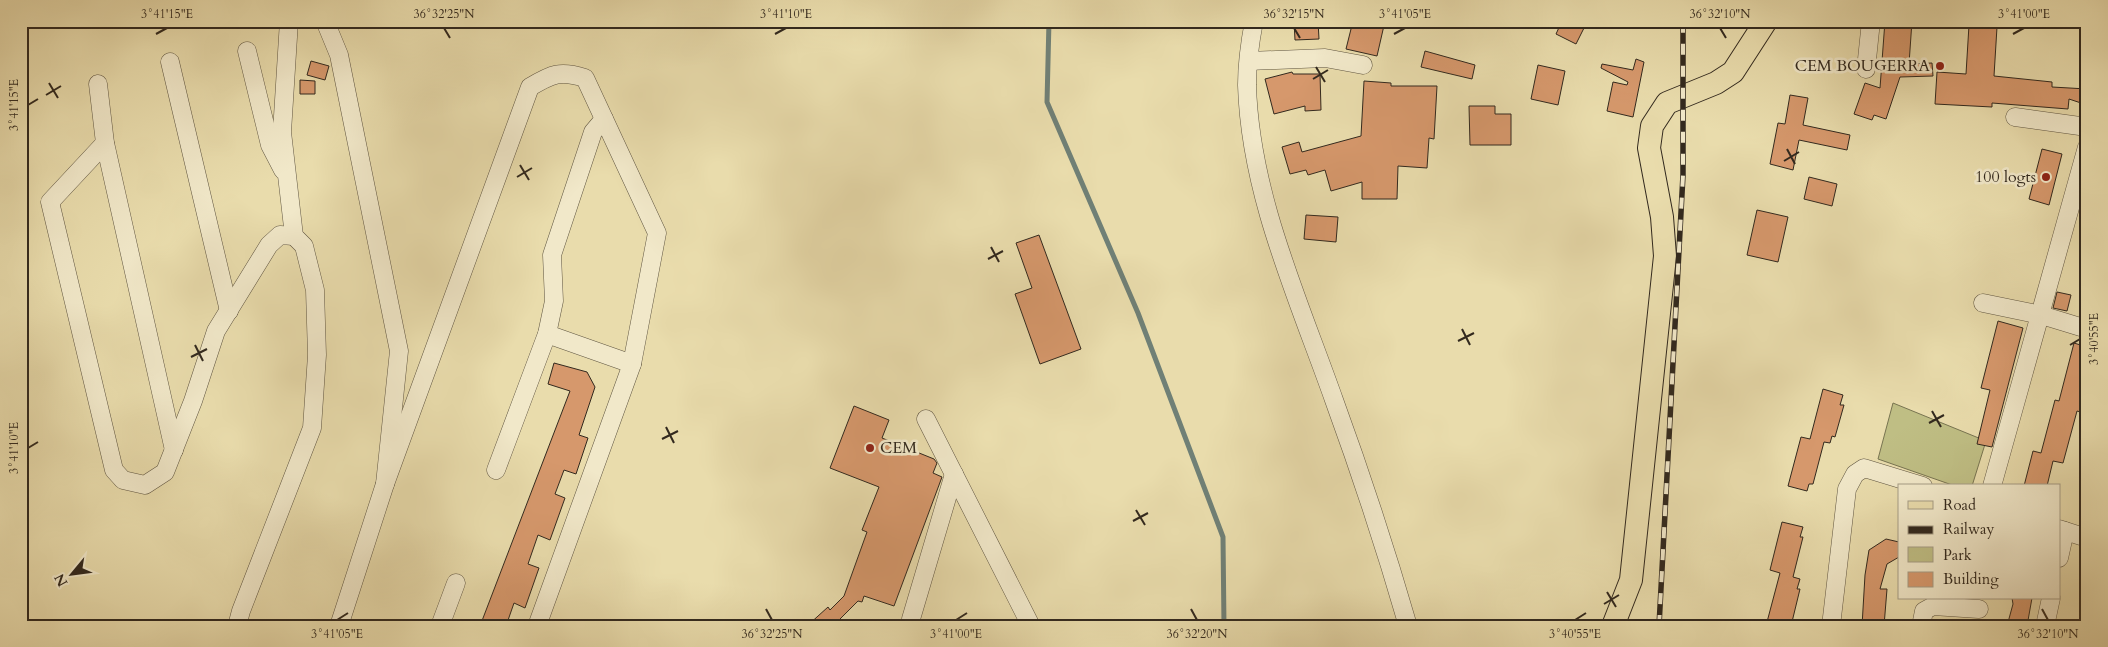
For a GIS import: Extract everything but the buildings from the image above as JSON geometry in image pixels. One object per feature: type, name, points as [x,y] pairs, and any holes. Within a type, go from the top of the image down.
[{"type":"main road","points":[[1613,626],[1631,580],[1665,256],[1662,217],[1649,148],[1652,126],[1667,103],[1716,83],[1733,72],[1766,21]]},
{"type":"street","points":[[237,626],[241,611],[312,428],[318,355],[315,290],[304,246],[294,236],[282,132],[289,21]]},
{"type":"street","points":[[325,21],[339,55],[399,351],[385,484]]},
{"type":"street","points":[[1254,21],[1248,61],[1247,84],[1251,133],[1262,188],[1293,286],[1383,541],[1408,626]]},
{"type":"street","points":[[1866,69],[1871,21]]},
{"type":"street","points":[[246,51],[270,145],[287,177]]},
{"type":"street","points":[[1248,61],[1325,58],[1363,66]]},
{"type":"street","points":[[170,62],[229,311]]},
{"type":"street","points":[[339,626],[385,484],[530,87],[550,75],[569,73],[585,78],[657,233],[632,364],[537,626]]},
{"type":"street","points":[[98,84],[105,143],[174,450]]},
{"type":"street","points":[[2015,117],[2087,127]]},
{"type":"street","points":[[496,470],[547,334],[554,301],[552,255],[593,132],[604,119]]},
{"type":"street","points":[[105,143],[50,202],[114,470],[123,480],[145,485],[165,472],[216,331],[269,245],[280,235],[294,236]]},
{"type":"street","points":[[1993,484],[2087,147]]},
{"type":"street","points":[[1983,303],[2041,315],[2087,329]]},
{"type":"street","points":[[547,334],[632,364]]},
{"type":"street","points":[[926,419],[1031,626]]},
{"type":"street","points":[[1831,626],[1847,489],[1855,474],[1864,468],[1916,484]]},
{"type":"street","points":[[912,626],[911,619],[954,474]]},
{"type":"street","points":[[2060,549],[2062,530],[2087,538]]},
{"type":"street","points":[[440,626],[456,583]]},
{"type":"street","points":[[2045,626],[2051,600]]},
{"type":"street","points":[[1921,626],[1924,611],[1934,606],[1979,609]]},
{"type":"green space","points":[[1893,403],[1986,441],[1973,484],[1949,484],[1878,459]]},
{"type":"waterway","points":[[1049,21],[1047,102],[1138,313],[1223,537],[1224,626]]},
{"type":"railway","points":[[1659,626],[1683,175],[1683,21]]},
{"type":"place","name":"CEM BOUGERRA","points":[[1940,66]]},
{"type":"place","name":"100 logts","points":[[2046,177]]},
{"type":"place","name":"CEM","points":[[870,448]]}]
